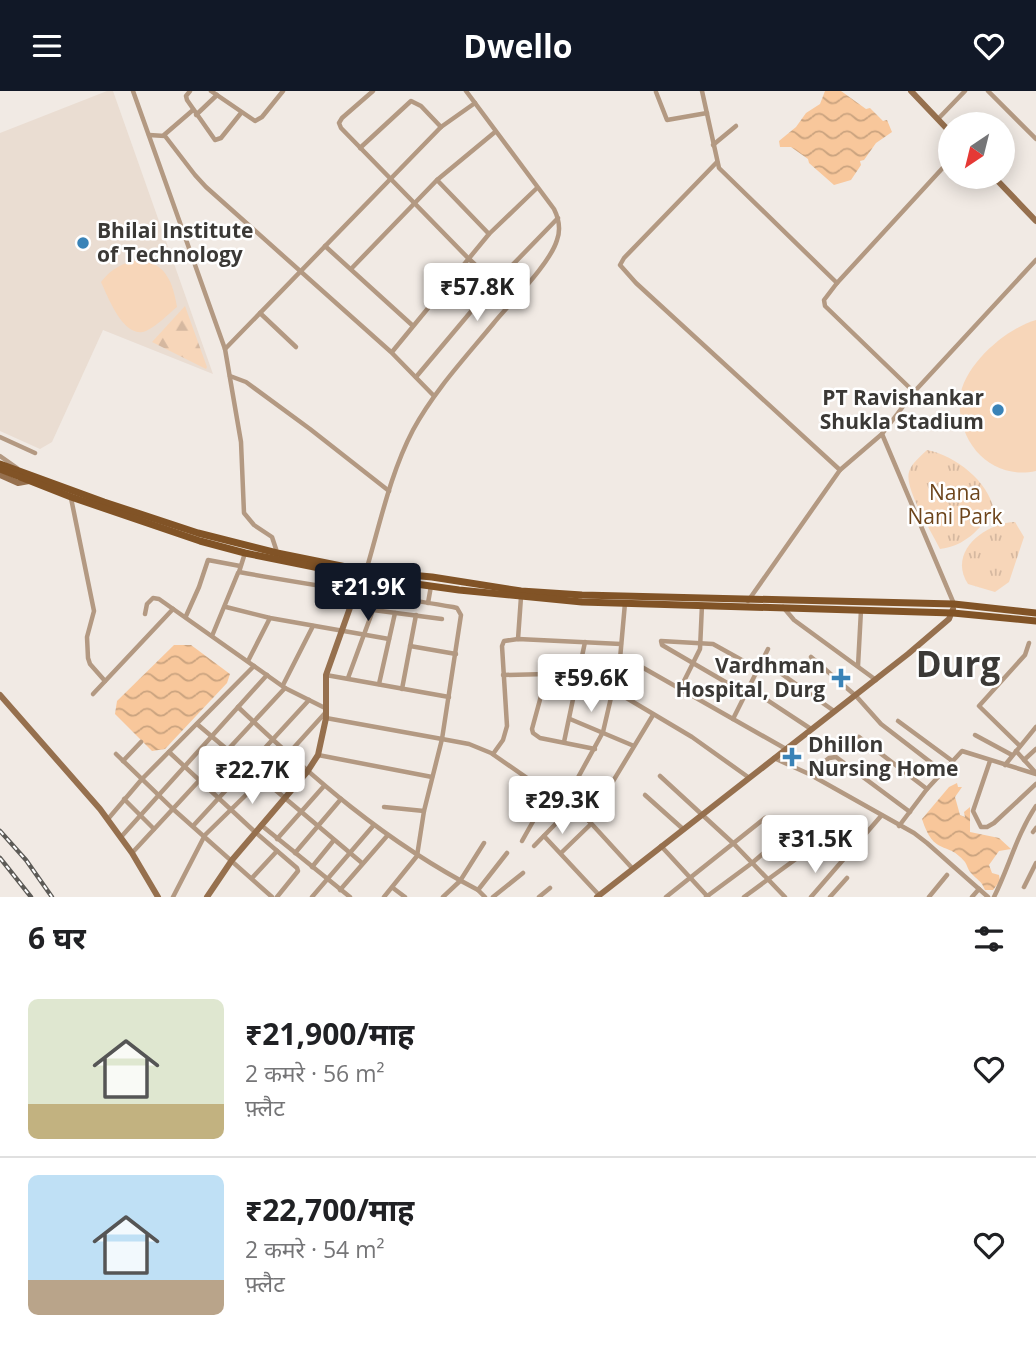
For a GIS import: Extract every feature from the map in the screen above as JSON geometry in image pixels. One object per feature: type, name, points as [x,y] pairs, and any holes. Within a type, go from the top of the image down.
[{"type":"main road","points":[[2,469],[71,497],[200,541],[244,553],[363,574],[432,577],[521,591],[624,597],[954,604],[1036,613]]},
{"type":"main road","points":[[2,469],[18,469],[104,502],[198,533],[363,574],[429,595],[953,613],[1036,621]]},
{"type":"street","points":[[133,91],[225,349],[240,442],[244,513],[254,525],[272,537],[277,553]]},
{"type":"street","points":[[190,91],[186,98],[211,137],[217,140],[241,113]]},
{"type":"street","points":[[211,91],[251,120],[257,121],[283,91]]},
{"type":"street","points":[[373,91],[342,118],[339,123],[341,128],[468,258],[513,300]]},
{"type":"street","points":[[207,897],[232,859],[307,772],[318,755],[326,713],[326,675],[363,574],[389,491],[413,431],[434,396],[557,243],[558,218],[466,91]]},
{"type":"street","points":[[702,91],[717,162],[726,177],[837,283]]},
{"type":"street","points":[[911,91],[938,119]]},
{"type":"street","points":[[945,112],[965,91]]},
{"type":"street","points":[[988,91],[1036,139]]},
{"type":"street","points":[[656,92],[667,120],[707,113]]},
{"type":"street","points":[[149,135],[164,135],[217,95]]},
{"type":"street","points":[[360,148],[411,101],[421,106],[441,127]]},
{"type":"street","points":[[225,349],[441,127],[475,103]]},
{"type":"street","points":[[713,145],[736,126]]},
{"type":"street","points":[[351,269],[437,180],[495,132]]},
{"type":"street","points":[[164,135],[201,181],[391,352],[434,396]]},
{"type":"street","points":[[717,162],[620,265],[636,283],[840,470]]},
{"type":"street","points":[[914,392],[825,306],[824,300],[938,173]]},
{"type":"street","points":[[437,180],[489,234]]},
{"type":"street","points":[[391,352],[489,234],[537,188]]},
{"type":"street","points":[[1005,189],[1036,221]]},
{"type":"street","points":[[416,377],[495,283],[558,218]]},
{"type":"street","points":[[325,246],[412,325]]},
{"type":"street","points":[[744,607],[840,470],[882,434],[914,392],[1036,260]]},
{"type":"street","points":[[260,313],[296,347]]},
{"type":"street","points":[[230,376],[241,379],[257,390],[389,491]]},
{"type":"street","points":[[544,836],[598,896],[773,758],[856,697],[953,613],[954,604],[882,434]]},
{"type":"street","points":[[0,437],[35,453]]},
{"type":"street","points":[[0,456],[18,469]]},
{"type":"street","points":[[71,497],[94,611],[87,638],[88,658],[105,681]]},
{"type":"street","points":[[212,636],[226,607],[244,553]]},
{"type":"street","points":[[186,616],[208,560],[328,589],[429,595],[459,611],[461,615],[456,654],[442,739],[424,811],[417,856],[384,897]]},
{"type":"street","points":[[518,639],[521,597]]},
{"type":"street","points":[[145,614],[153,598],[159,599],[326,713],[442,739],[492,754],[590,823],[632,868]]},
{"type":"street","points":[[564,803],[603,732],[620,659],[625,603]]},
{"type":"street","points":[[680,689],[695,664],[701,642],[702,605]]},
{"type":"street","points":[[226,607],[270,618],[389,639]]},
{"type":"street","points":[[783,607],[794,620],[876,680]]},
{"type":"street","points":[[93,694],[173,608]]},
{"type":"street","points":[[348,678],[373,610],[442,619]]},
{"type":"street","points":[[858,667],[861,610]]},
{"type":"street","points":[[379,684],[395,613]]},
{"type":"street","points":[[402,689],[415,615]]},
{"type":"street","points":[[248,661],[270,618]]},
{"type":"street","points":[[132,853],[284,686],[313,626]]},
{"type":"street","points":[[492,754],[503,740],[507,726],[502,643],[518,639],[621,643]]},
{"type":"street","points":[[564,742],[585,642]]},
{"type":"street","points":[[758,669],[724,649],[701,642],[660,642],[811,729]]},
{"type":"street","points":[[1029,643],[1025,655],[979,706],[1036,773]]},
{"type":"street","points":[[410,646],[456,654]]},
{"type":"street","points":[[733,719],[768,649]]},
{"type":"street","points":[[811,657],[856,697],[881,724],[942,771]]},
{"type":"street","points":[[620,659],[640,666],[786,749]]},
{"type":"street","points":[[762,660],[835,712]]},
{"type":"street","points":[[108,819],[142,779],[254,666]]},
{"type":"street","points":[[503,675],[547,674],[579,677]]},
{"type":"street","points":[[547,674],[532,731],[540,738],[595,749]]},
{"type":"street","points":[[121,837],[267,675]]},
{"type":"street","points":[[326,675],[449,698]]},
{"type":"street","points":[[613,690],[692,737],[748,778]]},
{"type":"street","points":[[0,695],[108,819],[158,897]]},
{"type":"street","points":[[193,826],[309,699]]},
{"type":"street","points":[[238,707],[307,772],[373,826],[417,856],[478,890],[485,897]]},
{"type":"street","points":[[173,897],[205,835],[326,713]]},
{"type":"street","points":[[561,853],[590,823],[653,715]]},
{"type":"street","points":[[570,719],[634,746]]},
{"type":"street","points":[[898,721],[951,760]]},
{"type":"street","points":[[197,724],[362,863]]},
{"type":"street","points":[[1005,765],[1036,727]]},
{"type":"street","points":[[975,735],[1016,751]]},
{"type":"street","points":[[859,737],[927,789]]},
{"type":"street","points":[[123,761],[141,742]]},
{"type":"street","points":[[1024,760],[1036,749]]},
{"type":"street","points":[[116,754],[173,809],[275,897],[298,869],[169,751]]},
{"type":"street","points":[[899,826],[951,760],[962,751],[1036,773]]},
{"type":"street","points":[[318,755],[432,778]]},
{"type":"street","points":[[809,774],[829,758],[836,757],[910,813]]},
{"type":"street","points":[[773,758],[809,774],[927,843],[988,897]]},
{"type":"street","points":[[990,761],[973,811],[981,827],[994,824],[1036,784]]},
{"type":"street","points":[[660,776],[785,897]]},
{"type":"street","points":[[277,839],[324,786]]},
{"type":"street","points":[[522,841],[550,793]]},
{"type":"street","points":[[645,795],[683,829]]},
{"type":"street","points":[[124,799],[154,829]]},
{"type":"street","points":[[295,853],[341,799]]},
{"type":"street","points":[[994,897],[1009,867],[1021,829],[1036,806]]},
{"type":"street","points":[[384,807],[424,811]]},
{"type":"street","points":[[534,846],[571,808]]},
{"type":"street","points":[[811,897],[881,816]]},
{"type":"street","points":[[666,897],[765,818]]},
{"type":"street","points":[[261,825],[349,897]]},
{"type":"street","points":[[312,897],[373,826]]},
{"type":"street","points":[[661,846],[707,897],[794,827]]},
{"type":"street","points":[[341,893],[362,863],[387,836]]},
{"type":"street","points":[[312,867],[334,840]]},
{"type":"street","points":[[744,897],[814,842]]},
{"type":"street","points":[[443,897],[460,881],[484,843]]},
{"type":"street","points":[[252,879],[277,851]]},
{"type":"street","points":[[478,890],[507,853]]},
{"type":"street","points":[[1024,887],[1036,863]]},
{"type":"street","points":[[493,897],[523,873]]},
{"type":"street","points":[[929,897],[947,875]]},
{"type":"street","points":[[830,897],[847,878]]},
{"type":"street","points":[[393,888],[405,897]]},
{"type":"street","points":[[539,897],[550,888]]},
{"type":"street","points":[[972,897],[979,889]]},
{"type":"street","points":[[836,891],[842,897]]},
{"type":"shaded area","name":"Bhilai Institute of Technology","points":[[113,91],[213,374],[103,330],[52,442],[40,449],[0,431],[0,133]]},
{"type":"green space","points":[[140,260],[156,265],[167,276],[177,307],[150,329],[138,332],[131,329],[118,315],[101,282],[118,267]]},
{"type":"green space","points":[[185,306],[207,367],[206,369],[152,342]]},
{"type":"green space","name":"PT Ravishankar Shukla Stadium","points":[[1036,320],[1036,471],[1020,473],[991,464],[970,443],[960,414],[960,398],[969,373],[988,350],[1012,331]]},
{"type":"green space","name":"Nana Nani Park","points":[[927,450],[949,458],[969,471],[985,489],[994,510],[971,536],[940,549],[925,522],[909,479],[912,466]]},
{"type":"green space","points":[[1015,522],[1024,537],[1009,582],[995,592],[968,584],[962,561],[972,541],[992,528]]},
{"type":"water","points":[[825,91],[841,91],[866,109],[870,108],[883,121],[887,120],[892,132],[876,143],[864,160],[860,161],[861,165],[851,180],[834,185],[809,163],[808,159],[791,147],[780,147],[779,141],[796,127],[806,113],[820,104]]},
{"type":"water","points":[[174,645],[191,645],[230,674],[227,683],[165,749],[152,751],[115,714],[117,701]]},
{"type":"water","points":[[957,783],[958,787],[962,787],[955,797],[960,815],[965,817],[964,812],[970,807],[970,832],[999,838],[1011,849],[999,851],[989,865],[992,873],[999,875],[1000,881],[993,890],[985,890],[958,855],[931,839],[922,819],[949,787]]},
{"type":"railway","points":[[0,831],[26,860],[52,897]]},
{"type":"railway","points":[[0,858],[31,897]]},
{"type":"place","name":"Bhilai Institute of Technology","points":[[83,243]]},
{"type":"place","name":"PT Ravishankar Shukla Stadium","points":[[998,410]]},
{"type":"place","name":"Vardhman Hospital, Durg","points":[[841,678]]},
{"type":"place","name":"Dhillon Nursing Home","points":[[792,757]]},
{"type":"district","name":"Durg","points":[[958,665]]}]
